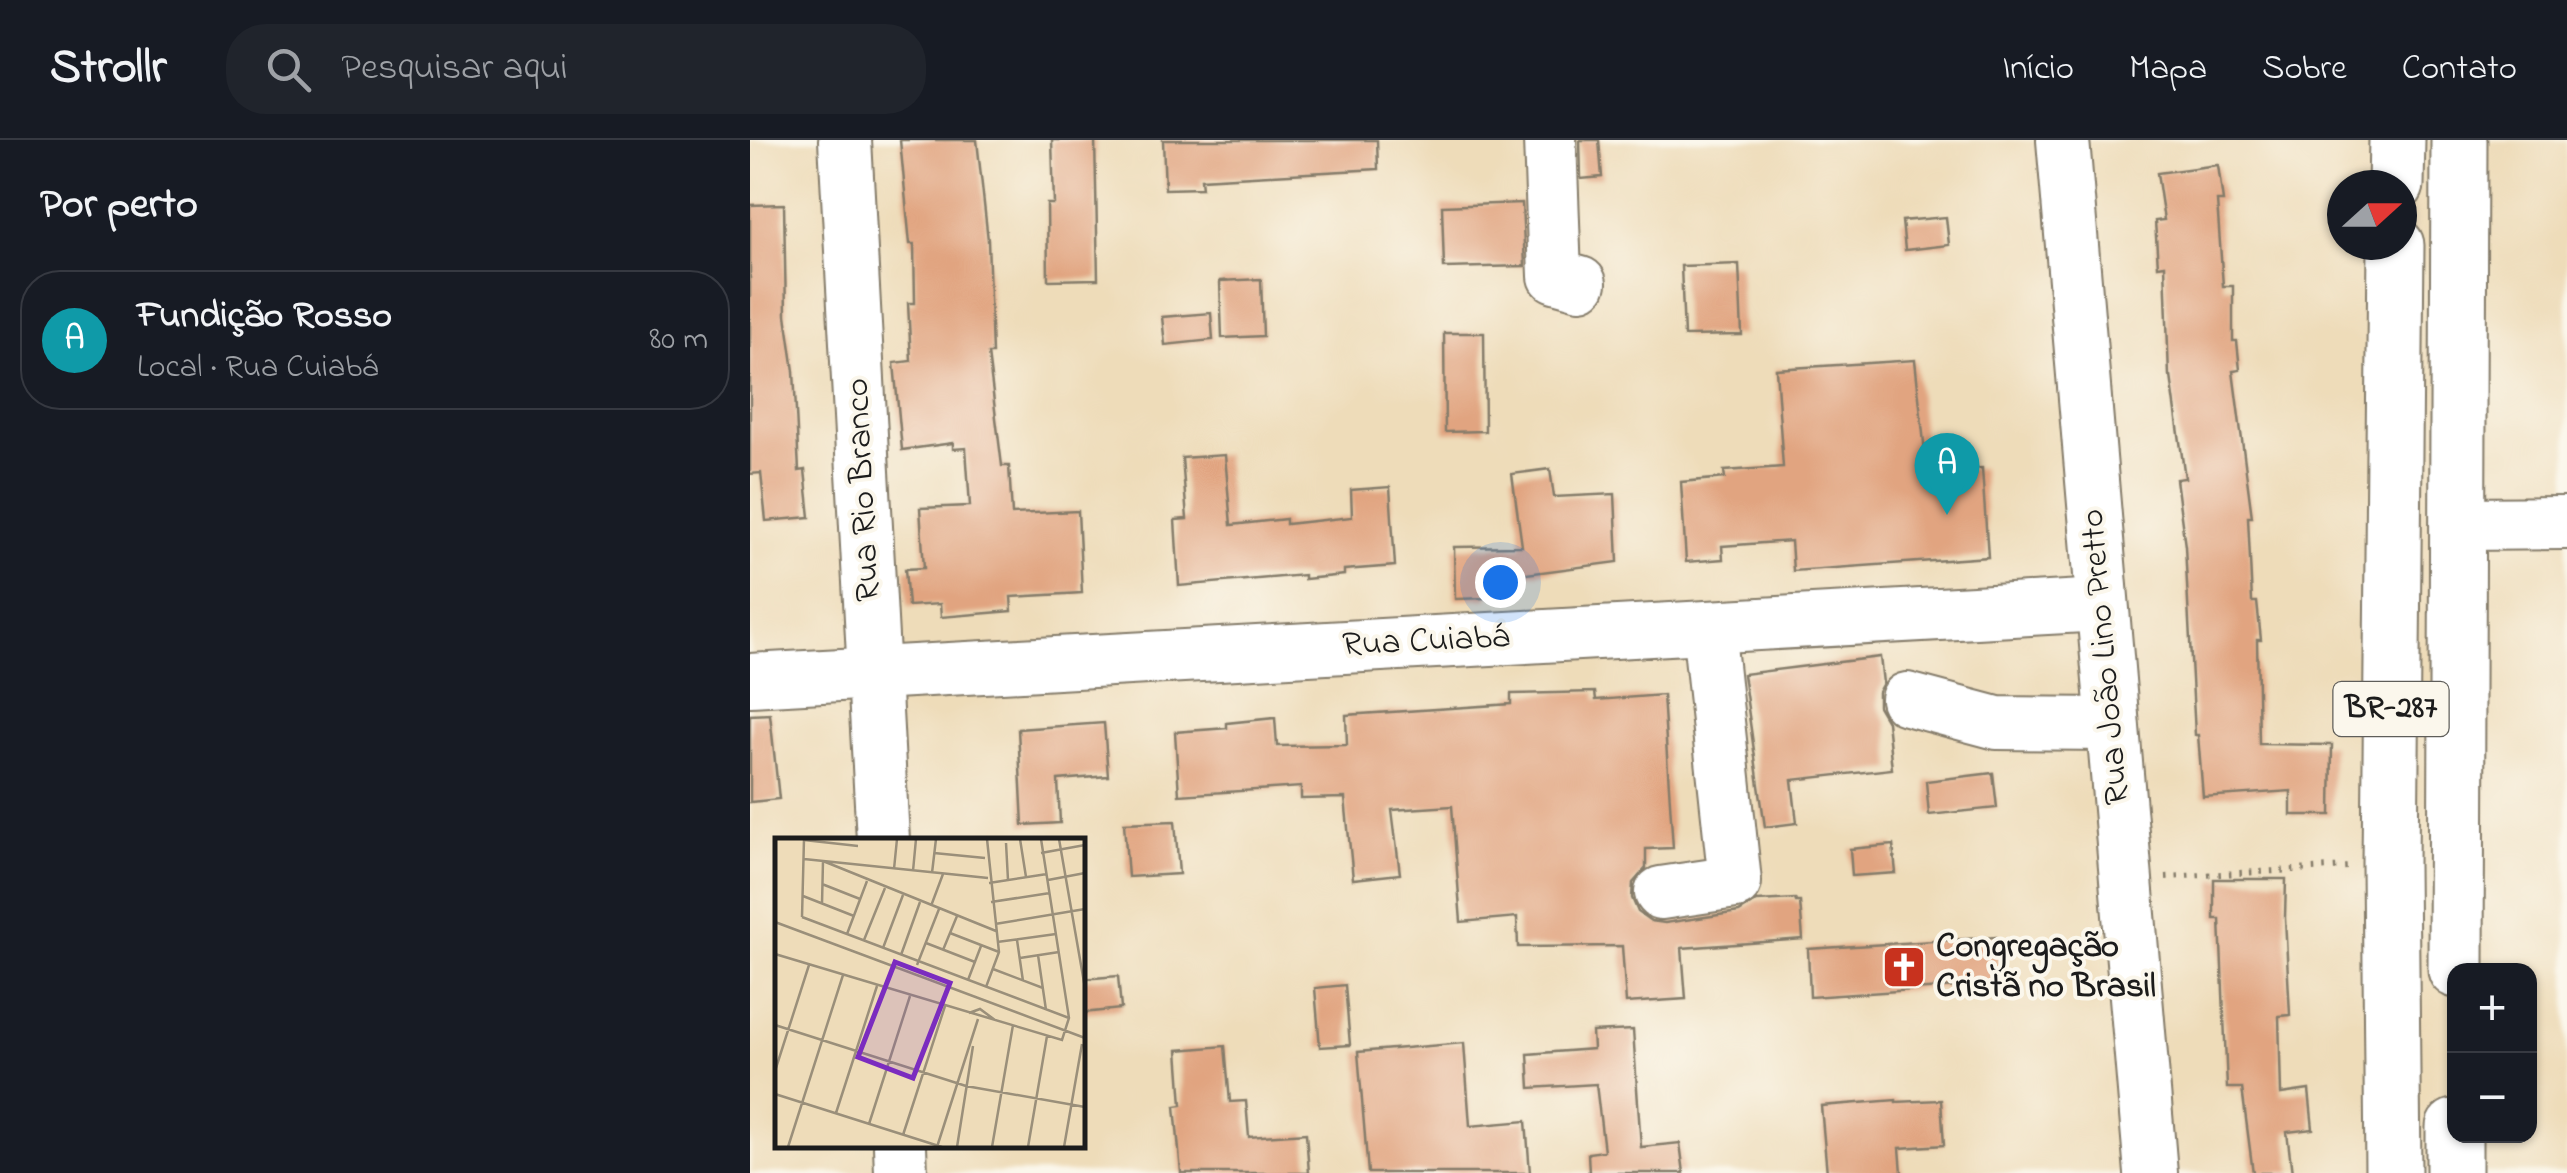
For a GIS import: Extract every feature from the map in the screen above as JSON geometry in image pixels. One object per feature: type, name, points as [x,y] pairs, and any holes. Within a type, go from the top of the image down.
[{"type":"highway","points":[[2396,140],[2396,170]]},
{"type":"highway","name":"BR-287","points":[[2456,963],[2458,140]]},
{"type":"highway","name":"BR-287","points":[[2393,1173],[2390,865],[2396,260]]},
{"type":"highway","points":[[2454,1143],[2454,1173]]},
{"type":"street","name":"Rua Rio Branco","points":[[845,140],[883,838]]},
{"type":"street","points":[[1550,140],[1556,276],[1580,283]]},
{"type":"street","name":"Rua João Lino Pretto","points":[[2063,140],[2151,1173]]},
{"type":"street","points":[[2459,524],[2567,522]]},
{"type":"street","name":"Rua Cuiabá","points":[[750,680],[2102,605]]},
{"type":"street","points":[[1661,893],[1735,882],[1708,627]]},
{"type":"street","points":[[1907,699],[1997,723],[2112,724]]},
{"type":"street","points":[[900,1148],[901,1173]]},
{"type":"path","points":[[2126,879],[2390,865]]},
{"type":"building","points":[[900,140],[977,140],[988,240],[992,354],[988,354],[1002,466],[1009,466],[1012,514],[1078,511],[1082,593],[1011,597],[1012,611],[941,617],[940,604],[908,606],[905,569],[924,568],[920,508],[970,506],[966,448],[953,449],[953,443],[902,450],[894,363],[911,361],[908,303],[915,303],[914,244],[910,244]]},
{"type":"building","points":[[1052,140],[1095,140],[1098,279],[1048,280],[1047,204],[1054,204]]},
{"type":"building","points":[[1163,140],[1377,140],[1378,169],[1201,179],[1202,188],[1165,189]]},
{"type":"building","points":[[1580,140],[1599,140],[1602,177],[1581,179]]},
{"type":"building","points":[[2218,165],[2223,201],[2217,201],[2223,286],[2233,286],[2233,341],[2237,341],[2240,370],[2233,371],[2252,517],[2248,517],[2252,602],[2257,602],[2261,640],[2257,640],[2259,744],[2332,745],[2331,815],[2291,815],[2291,791],[2203,797],[2195,735],[2185,546],[2176,479],[2185,478],[2169,376],[2165,265],[2158,266],[2155,221],[2164,220],[2157,173]]},
{"type":"building","points":[[1522,203],[1525,266],[1444,268],[1442,206]]},
{"type":"building","points":[[784,204],[786,315],[794,371],[799,471],[805,470],[810,517],[766,521],[761,473],[750,474],[750,205]]},
{"type":"building","points":[[1946,217],[1949,245],[1905,250],[1902,221]]},
{"type":"building","points":[[1739,264],[1742,335],[1684,336],[1681,266]]},
{"type":"building","points":[[1261,279],[1263,336],[1222,338],[1220,281]]},
{"type":"building","points":[[1211,313],[1213,340],[1165,345],[1162,317]]},
{"type":"building","points":[[1444,333],[1484,333],[1485,431],[1445,432]]},
{"type":"building","points":[[1915,360],[1927,471],[1982,468],[1988,557],[1793,571],[1791,541],[1722,546],[1723,559],[1686,562],[1681,482],[1725,478],[1724,471],[1783,467],[1776,369]]},
{"type":"building","points":[[1225,455],[1231,525],[1352,517],[1351,490],[1390,487],[1395,566],[1344,570],[1344,575],[1304,579],[1304,575],[1179,586],[1175,520],[1187,519],[1182,458]]},
{"type":"building","points":[[1550,469],[1554,497],[1615,494],[1618,562],[1488,579],[1488,598],[1455,599],[1454,547],[1522,546],[1512,474]]},
{"type":"building","points":[[1880,657],[1883,683],[1878,706],[1887,721],[1892,769],[1792,780],[1797,823],[1765,827],[1743,674]]},
{"type":"building","points":[[1595,692],[1596,700],[1663,695],[1673,848],[1646,849],[1646,868],[1633,883],[1632,898],[1638,912],[1651,921],[1665,923],[1739,912],[1757,901],[1795,899],[1800,902],[1803,939],[1682,948],[1686,999],[1626,1003],[1622,946],[1518,947],[1517,917],[1461,922],[1452,806],[1392,810],[1400,874],[1353,879],[1345,798],[1301,799],[1301,787],[1179,795],[1175,732],[1227,728],[1227,723],[1275,718],[1277,746],[1347,745],[1346,715],[1511,704],[1511,694]]},
{"type":"building","points":[[770,714],[779,799],[750,802],[750,715]]},
{"type":"building","points":[[1104,723],[1108,776],[1058,780],[1060,823],[1023,825],[1018,729]]},
{"type":"building","points":[[1993,773],[1997,808],[1929,815],[1926,781]]},
{"type":"building","points":[[1175,821],[1179,874],[1128,877],[1124,823]]},
{"type":"building","points":[[1893,845],[1896,873],[1852,876],[1850,849]]},
{"type":"building","points":[[2214,879],[2286,879],[2290,1015],[2279,1016],[2281,1094],[2309,1090],[2313,1129],[2287,1132],[2292,1173],[2253,1173],[2242,1088],[2227,1088],[2220,919],[2214,919]]},
{"type":"building","name":"Congregação Cristã no Brasil","points":[[1996,937],[2000,984],[1810,997],[1808,949]]},
{"type":"building","points":[[1118,976],[1121,1009],[1085,1013],[1085,979]]},
{"type":"building","points":[[1345,985],[1350,1045],[1320,1047],[1315,988]]},
{"type":"building","points":[[1633,1030],[1641,1147],[1680,1143],[1684,1173],[1589,1173],[1588,1153],[1604,1151],[1596,1084],[1530,1088],[1528,1054],[1593,1049],[1592,1032]]},
{"type":"building","points":[[1464,1043],[1470,1126],[1526,1121],[1530,1173],[1368,1173],[1358,1052]]},
{"type":"building","points":[[1225,1046],[1230,1102],[1246,1101],[1249,1137],[1306,1133],[1309,1173],[1181,1173],[1175,1106],[1182,1105],[1178,1050]]},
{"type":"building","points":[[1941,1100],[1944,1145],[1900,1148],[1902,1173],[1827,1173],[1821,1106]]},
{"type":"place","name":"Fundição Rosso","points":[[1947,515]]},
{"type":"place","name":"Congregação Cristã no Brasil","points":[[1904,967]]}]
